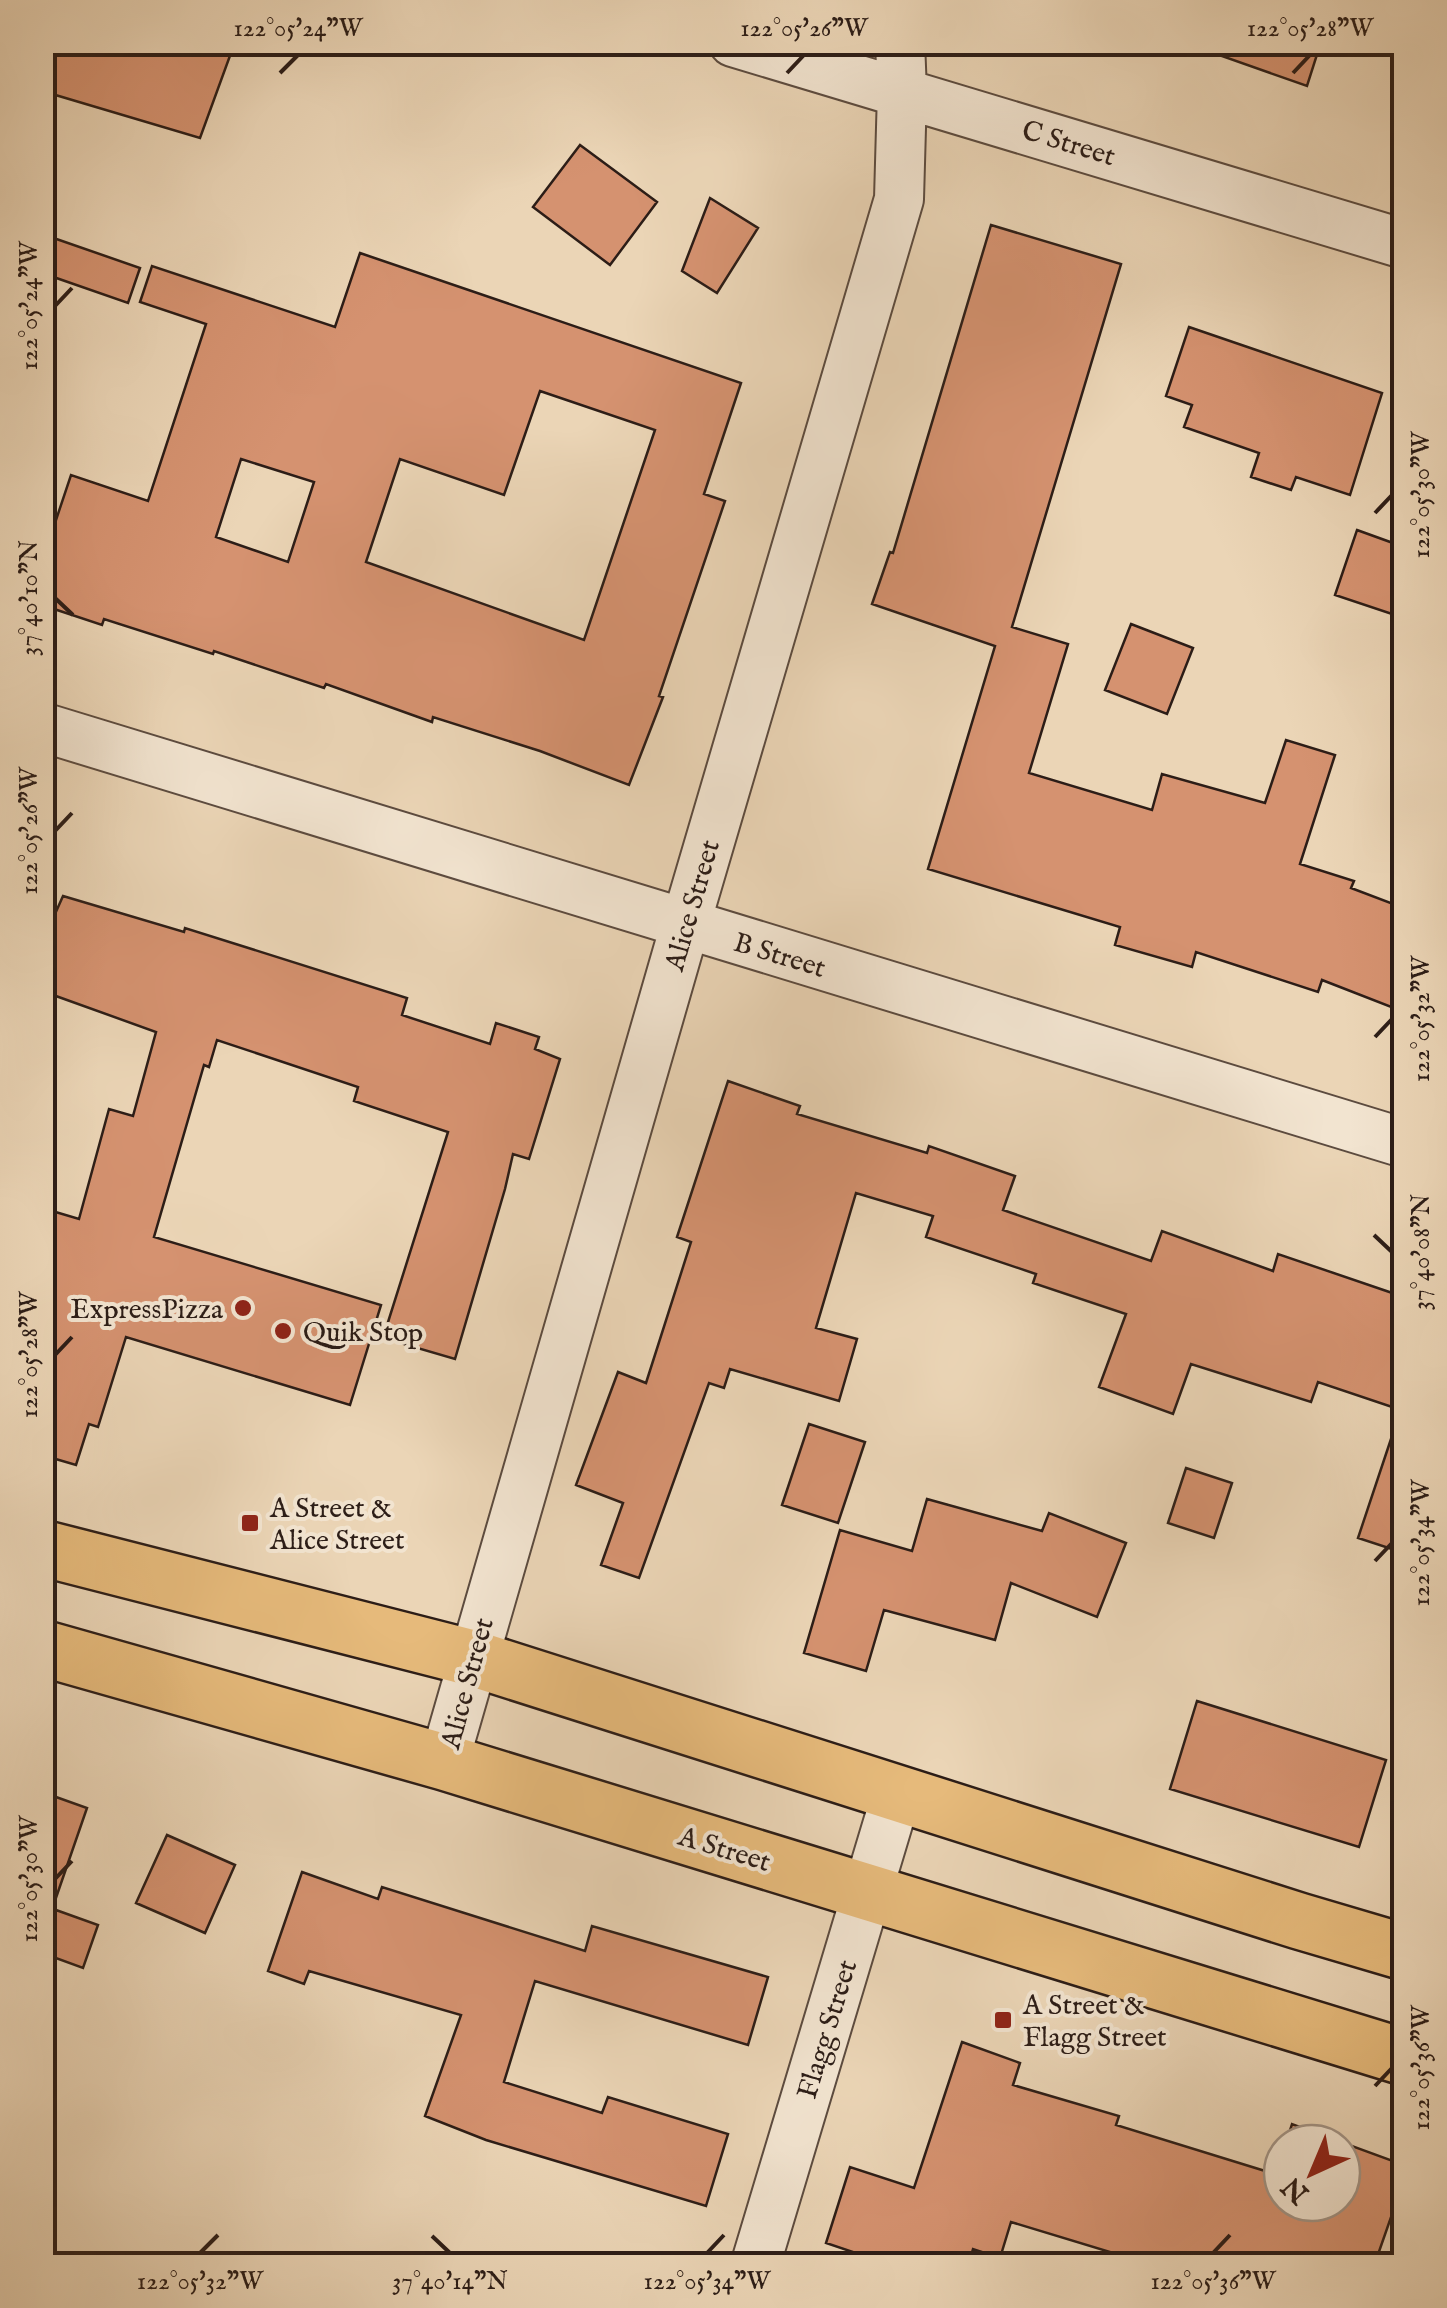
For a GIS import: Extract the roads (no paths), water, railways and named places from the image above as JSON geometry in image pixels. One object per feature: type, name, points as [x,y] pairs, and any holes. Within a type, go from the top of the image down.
[{"type":"main road","points":[[42,1548],[472,1658],[1404,1952]]},
{"type":"main road","name":"A Street","points":[[42,1648],[444,1762],[1404,2058]]},
{"type":"street","name":"C Street","points":[[733,42],[1404,244]]},
{"type":"street","name":"Alice Street","points":[[444,1762],[899,199],[900,42]]},
{"type":"street","name":"B Street","points":[[42,727],[1404,1143]]},
{"type":"street","name":"Flagg Street","points":[[755,2266],[897,1793]]},
{"type":"place","name":"ExpressPizza","points":[[243,1308]]},
{"type":"place","name":"Quik Stop","points":[[283,1331]]},
{"type":"place","name":"A Street & Alice Street","points":[[250,1523]]},
{"type":"place","name":"A Street & Flagg Street","points":[[1003,2020]]}]
